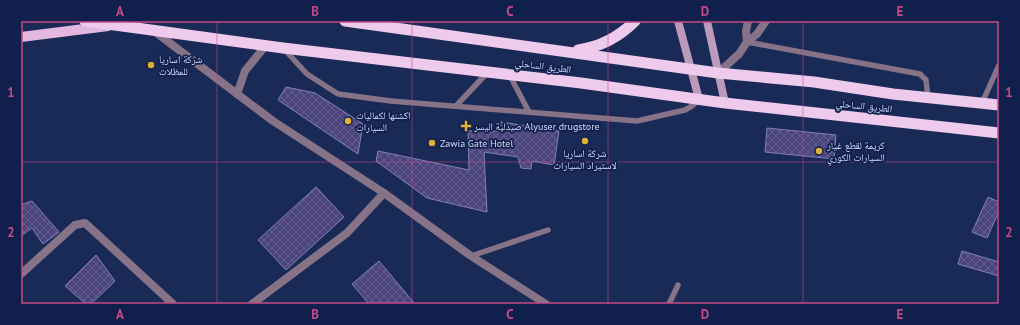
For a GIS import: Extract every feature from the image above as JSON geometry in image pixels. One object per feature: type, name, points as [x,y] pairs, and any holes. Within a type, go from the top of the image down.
[{"type":"highway","name":"الطريق الساحلي","points":[[85,21],[283,48],[508,74],[724,104],[999,133]]},
{"type":"highway","name":"الطريق الساحلي","points":[[345,21],[570,51],[639,62],[690,67],[718,73],[814,82],[928,98],[999,105]]},
{"type":"highway","points":[[570,51],[605,43],[621,34],[635,21]]},
{"type":"main road","points":[[678,21],[699,100]]},
{"type":"main road","points":[[707,21],[724,104]]},
{"type":"main road","points":[[21,37],[122,25]]},
{"type":"street","points":[[747,42],[746,31],[748,21]]},
{"type":"street","points":[[718,73],[739,54],[747,42],[757,34],[766,21]]},
{"type":"street","points":[[154,31],[273,121],[384,194],[471,256],[546,304]]},
{"type":"street","points":[[237,94],[245,71],[266,45]]},
{"type":"street","points":[[252,304],[348,233],[384,194]]},
{"type":"street","points":[[21,274],[75,225],[85,223],[173,304]]},
{"type":"lane","points":[[747,42],[920,74],[926,80],[928,98]]},
{"type":"lane","points":[[283,48],[307,74],[338,94],[391,101],[637,121],[685,110],[699,100]]},
{"type":"lane","points":[[982,103],[999,65]]},
{"type":"lane","points":[[456,106],[487,72]]},
{"type":"lane","points":[[508,74],[529,112]]},
{"type":"lane","points":[[471,256],[548,230]]},
{"type":"lane","points":[[669,304],[678,286]]},
{"type":"building","points":[[286,87],[315,93],[363,124],[358,154],[278,100]]},
{"type":"building","points":[[501,122],[559,131],[554,165],[532,161],[531,169],[521,168],[518,157],[484,152],[487,212],[427,198],[376,161],[378,151],[469,170],[468,131],[499,131]]},
{"type":"building","points":[[767,128],[836,135],[834,159],[765,152]]},
{"type":"building","points":[[316,187],[344,217],[286,270],[258,240]]},
{"type":"building","points":[[988,197],[999,202],[999,211],[987,238],[972,232]]},
{"type":"building","points":[[32,201],[59,232],[43,244],[32,228],[21,236],[21,205]]},
{"type":"building","points":[[962,251],[999,262],[999,276],[958,264]]},
{"type":"building","points":[[96,255],[115,281],[91,304],[86,304],[65,286]]},
{"type":"building","points":[[379,261],[415,304],[369,304],[352,284]]},
{"type":"place","name":"شركة اساريا للمظلات","points":[[151,65]]},
{"type":"place","name":"اكشنها لكماليات السيارات","points":[[348,121]]},
{"type":"place","name":"صيدلية اليسر Alyuser drugstore","points":[[466,126]]},
{"type":"place","name":"شركة اساريا لاستيراد السيارات","points":[[585,141]]},
{"type":"place","name":"Zawia Gate Hotel","points":[[432,143]]},
{"type":"place","name":"كريمة لقطع غيار السيارات الكوري","points":[[819,151]]}]
